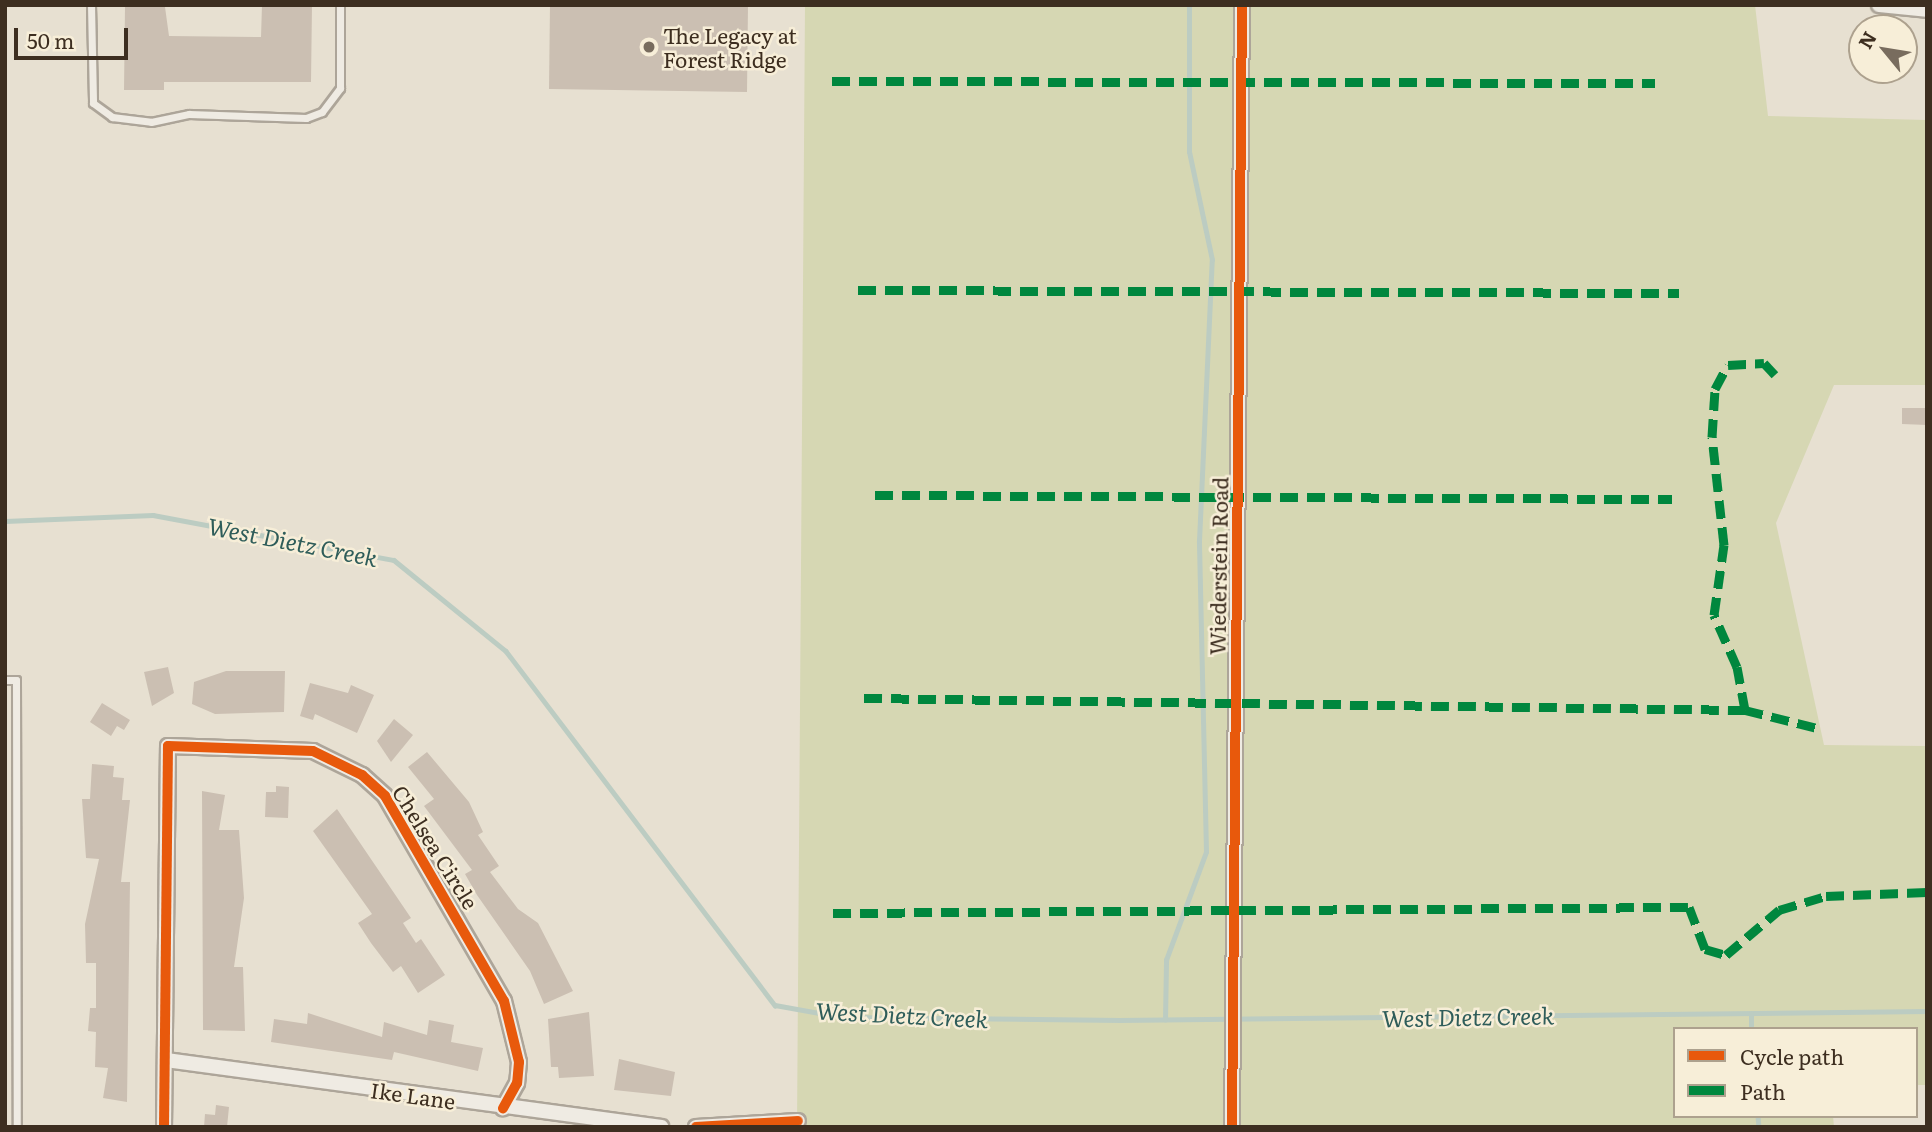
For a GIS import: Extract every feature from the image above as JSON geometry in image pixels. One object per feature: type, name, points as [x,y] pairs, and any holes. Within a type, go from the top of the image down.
[{"type":"street","name":"Wiederstein Road","points":[[1232,1127],[1242,5]]},
{"type":"street","points":[[1879,7],[1927,10]]},
{"type":"street","name":"Chelsea Circle","points":[[166,1060],[168,746],[286,746],[331,758],[385,796],[478,951],[516,1035],[517,1083],[503,1108]]},
{"type":"street","points":[[164,1127],[166,1060]]},
{"type":"street","name":"Ike Lane","points":[[166,1060],[503,1108],[661,1127]]},
{"type":"street","points":[[696,1127],[798,1121]]},
{"type":"lane","points":[[91,5],[93,103],[111,117],[151,122],[189,114],[306,118],[323,112],[340,88],[340,5]]},
{"type":"lane","points":[[5,680],[16,680],[17,1127]]},
{"type":"green space","points":[[805,5],[1755,5],[1768,116],[1927,120],[1927,385],[1834,385],[1776,523],[1824,745],[1927,746],[1927,1085],[1918,1085],[1918,1027],[1673,1027],[1673,1118],[1833,1118],[1834,1127],[797,1127]]},
{"type":"building","points":[[262,5],[312,5],[311,82],[164,82],[164,90],[124,90],[125,7],[165,7],[169,36],[261,37]]},
{"type":"building","name":"The Legacy at Forest Ridge","points":[[550,5],[748,5],[747,92],[549,89]]},
{"type":"building","points":[[1902,408],[1927,408],[1927,425],[1902,424]]},
{"type":"building","points":[[168,667],[174,693],[152,706],[144,672]]},
{"type":"building","points":[[226,671],[285,671],[284,712],[215,714],[192,704],[194,682]]},
{"type":"building","points":[[310,683],[348,693],[351,685],[374,695],[357,733],[315,714],[313,720],[300,716]]},
{"type":"building","points":[[102,703],[130,720],[124,730],[117,726],[111,736],[90,722]]},
{"type":"building","points":[[394,719],[413,735],[391,762],[377,741]]},
{"type":"building","points":[[427,752],[469,802],[483,832],[478,835],[499,866],[490,872],[518,909],[538,923],[573,991],[544,1004],[530,971],[477,895],[465,874],[472,870],[424,806],[434,799],[408,767]]},
{"type":"building","points":[[92,764],[114,766],[113,777],[124,778],[122,800],[130,800],[121,882],[130,882],[127,1102],[103,1098],[108,1068],[95,1067],[96,1032],[88,1031],[90,1008],[96,1008],[96,963],[86,963],[85,924],[99,859],[86,858],[82,799],[90,799]]},
{"type":"building","points":[[276,786],[289,787],[288,818],[265,817],[266,792],[276,792]]},
{"type":"building","points":[[202,791],[225,795],[219,830],[239,830],[244,898],[234,967],[243,967],[245,1031],[203,1030]]},
{"type":"building","points":[[337,809],[411,918],[403,923],[416,943],[421,939],[445,975],[418,993],[401,966],[393,972],[358,923],[372,914],[313,831]]},
{"type":"building","points":[[589,1012],[594,1076],[559,1078],[558,1067],[551,1067],[548,1019]]},
{"type":"building","points":[[308,1013],[382,1037],[384,1022],[427,1035],[429,1020],[454,1025],[451,1042],[483,1048],[478,1071],[394,1052],[392,1060],[271,1042],[274,1019],[307,1024]]},
{"type":"building","points":[[619,1059],[675,1072],[671,1096],[614,1090]]},
{"type":"building","points":[[216,1105],[229,1107],[227,1127],[204,1127],[205,1114],[215,1115]]},
{"type":"waterway","points":[[1165,1020],[1166,960],[1206,852],[1199,541],[1212,260],[1189,152],[1189,5]]},
{"type":"waterway","name":"West Dietz Creek","points":[[5,521],[153,515],[394,560],[506,651],[775,1005],[842,1017],[1120,1020],[1927,1011]]},
{"type":"waterway","points":[[1751,1014],[1751,1027]]},
{"type":"waterway","points":[[1758,1118],[1759,1127]]},
{"type":"marked path","points":[[832,81],[1655,83]]},
{"type":"marked path","points":[[858,290],[1679,293]]},
{"type":"marked path","points":[[1745,710],[1737,667],[1714,615],[1724,545],[1712,437],[1715,389],[1728,365],[1764,363],[1775,375]]},
{"type":"marked path","points":[[875,495],[1672,499]]},
{"type":"marked path","points":[[864,698],[1745,710],[1821,729]]},
{"type":"marked path","points":[[833,913],[1689,907],[1705,949],[1726,955],[1779,910],[1826,896],[1927,892]]},
{"type":"cycle path","points":[[1232,1127],[1242,5]]},
{"type":"cycle path","points":[[164,1127],[168,746],[313,751],[362,775],[385,796],[504,1001],[519,1062],[517,1083],[503,1108]]},
{"type":"cycle path","points":[[696,1127],[798,1121]]},
{"type":"place","name":"The Legacy at Forest Ridge","points":[[649,47]]}]
